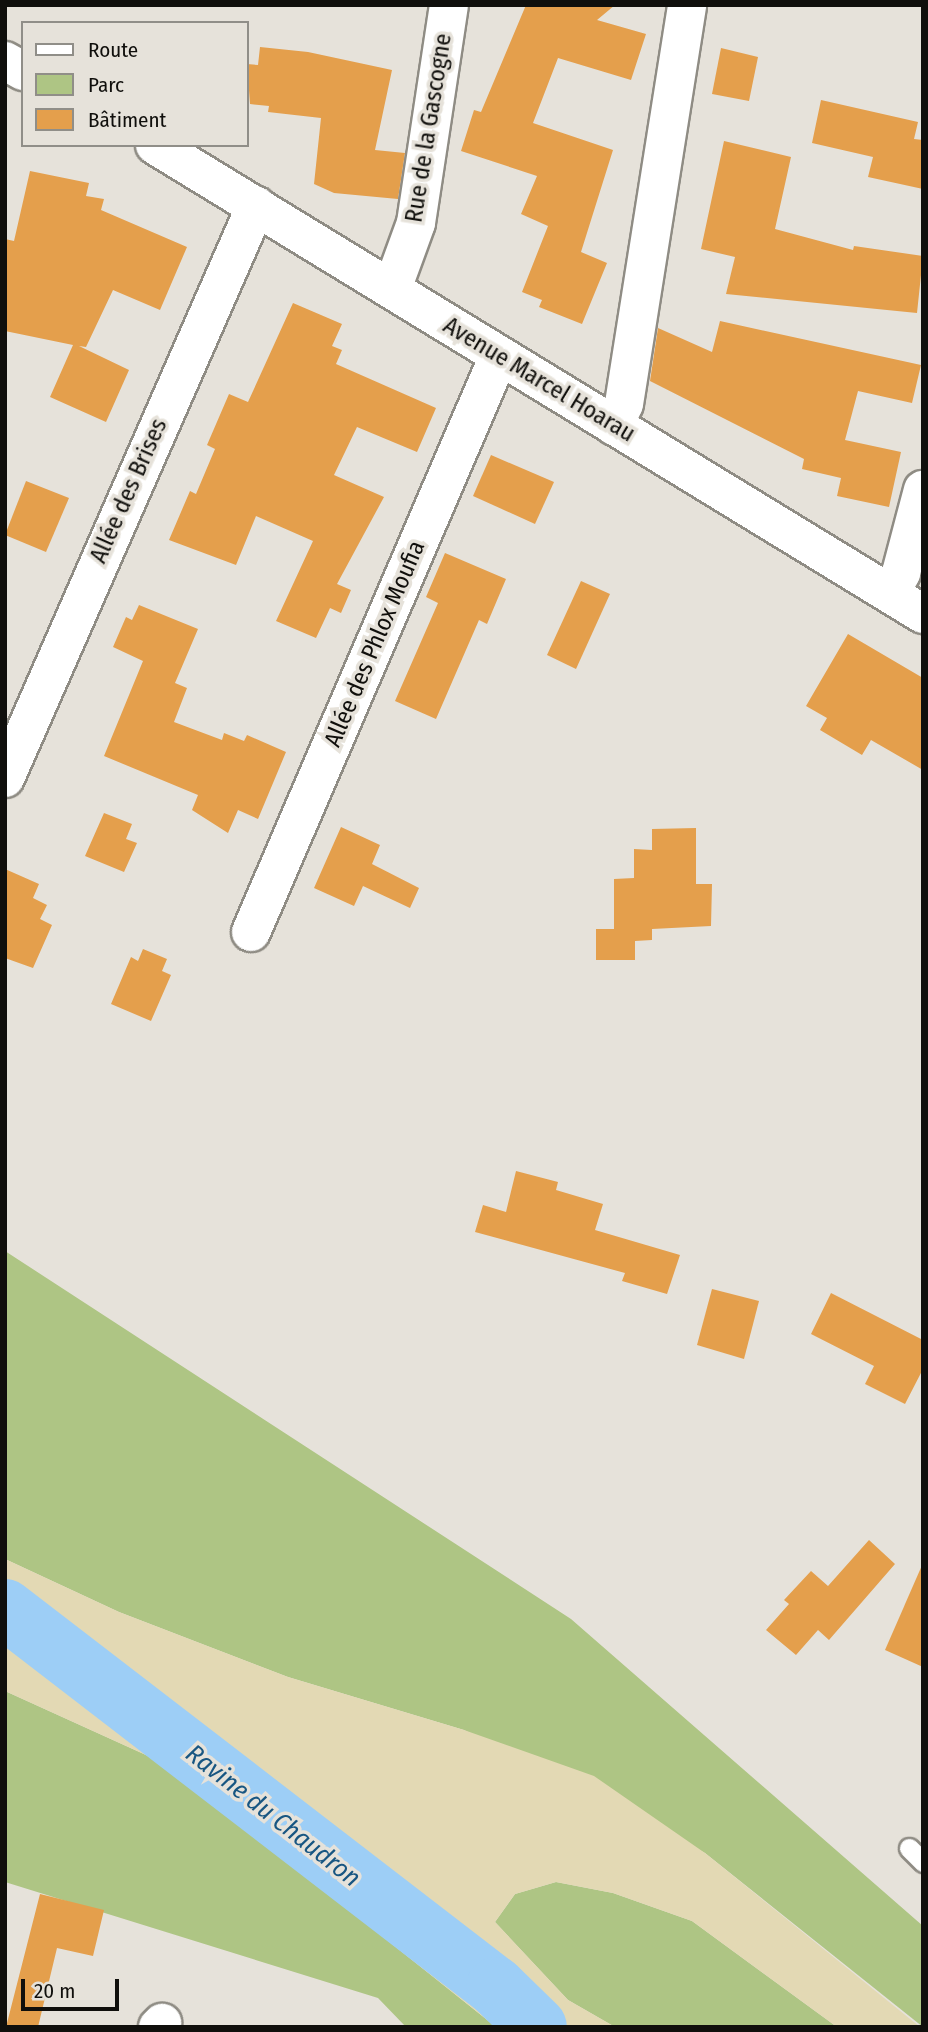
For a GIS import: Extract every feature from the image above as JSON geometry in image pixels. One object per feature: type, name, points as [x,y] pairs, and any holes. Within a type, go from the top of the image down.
[{"type":"street","name":"Rue de la Gascogne","points":[[392,289],[416,223],[449,5]]},
{"type":"street","points":[[614,426],[624,404],[687,5]]},
{"type":"street","points":[[5,61],[21,70]]},
{"type":"street","name":"Avenue Marcel Hoarau","points":[[158,147],[923,614]]},
{"type":"street","name":"Allée des Brises","points":[[5,778],[256,206]]},
{"type":"street","name":"Allée des Phlox Moufia","points":[[251,932],[499,356]]},
{"type":"street","points":[[890,593],[901,573],[923,490]]},
{"type":"green space","points":[[5,1251],[571,1619],[923,1926],[923,2027],[705,1853],[464,1730],[288,1677],[119,1612],[5,1559]]},
{"type":"green space","points":[[5,1691],[168,1765],[496,2027],[406,2027],[378,1998],[5,1882]]},
{"type":"green space","points":[[556,1882],[613,1893],[692,1921],[837,2027],[615,2027],[568,2000],[495,1922],[515,1894]]},
{"type":"sand","points":[[5,1559],[119,1612],[288,1677],[464,1730],[594,1776],[705,1853],[920,2027],[837,2027],[692,1921],[613,1893],[556,1882],[515,1894],[495,1922],[568,2000],[615,2027],[496,2027],[168,1765],[5,1691]]},
{"type":"building","points":[[526,5],[615,5],[597,20],[646,34],[631,80],[558,58],[533,123],[613,150],[581,252],[607,263],[582,324],[539,307],[542,300],[522,292],[548,226],[521,214],[537,176],[461,151],[474,110],[481,112]]},
{"type":"building","points":[[260,47],[308,52],[392,70],[375,150],[405,153],[398,199],[334,193],[314,184],[321,118],[268,112],[269,106],[250,104],[248,64],[258,65]]},
{"type":"building","points":[[721,48],[758,57],[749,101],[712,94]]},
{"type":"building","points":[[821,100],[918,122],[914,139],[923,140],[923,189],[868,177],[873,157],[812,143]]},
{"type":"building","points":[[724,141],[791,157],[775,229],[853,250],[854,246],[923,256],[917,313],[726,294],[735,257],[701,249]]},
{"type":"building","points":[[30,171],[89,183],[86,196],[104,199],[101,210],[187,247],[160,310],[113,290],[86,347],[79,346],[129,370],[106,422],[50,397],[73,345],[5,331],[5,239],[14,241]]},
{"type":"building","points":[[293,303],[342,324],[332,346],[342,350],[336,364],[436,408],[417,452],[357,427],[334,475],[384,497],[337,584],[351,590],[341,613],[330,608],[316,638],[276,621],[313,541],[256,516],[236,565],[169,540],[190,491],[196,494],[215,449],[207,445],[229,394],[248,402]]},
{"type":"building","points":[[720,321],[921,365],[912,403],[858,391],[845,440],[901,452],[889,507],[837,496],[841,478],[802,469],[804,459],[650,381],[658,328],[712,352]]},
{"type":"building","points":[[491,455],[554,482],[535,524],[473,496]]},
{"type":"building","points":[[26,481],[69,498],[46,552],[5,535]]},
{"type":"building","points":[[445,553],[506,579],[487,624],[479,620],[436,719],[395,701],[438,603],[426,597]]},
{"type":"building","points":[[581,581],[610,594],[576,669],[547,655]]},
{"type":"building","points":[[139,605],[198,629],[175,683],[187,688],[174,722],[222,740],[224,733],[244,741],[247,735],[286,752],[258,819],[238,810],[228,833],[192,810],[198,795],[104,756],[143,661],[113,647],[126,617],[132,620]]},
{"type":"building","points":[[848,634],[923,678],[923,770],[871,740],[862,755],[820,730],[827,718],[806,706]]},
{"type":"building","points":[[104,813],[132,824],[126,839],[137,843],[124,872],[85,856]]},
{"type":"building","points":[[341,827],[380,845],[372,864],[419,888],[410,908],[363,886],[354,906],[314,888]]},
{"type":"building","points":[[696,828],[696,884],[712,884],[711,926],[652,929],[652,940],[635,941],[635,960],[596,960],[596,929],[614,929],[614,879],[634,878],[634,849],[652,850],[652,829]]},
{"type":"building","points":[[5,869],[39,884],[33,898],[47,905],[40,919],[52,925],[33,968],[5,958]]},
{"type":"building","points":[[143,949],[167,959],[162,971],[171,975],[151,1021],[111,1004],[131,957],[138,961]]},
{"type":"building","points":[[516,1171],[558,1182],[556,1190],[603,1204],[595,1230],[680,1255],[667,1294],[622,1281],[625,1273],[475,1232],[483,1205],[506,1212]]},
{"type":"building","points":[[712,1289],[759,1301],[744,1359],[697,1345]]},
{"type":"building","points":[[831,1293],[923,1340],[923,1369],[905,1404],[865,1384],[874,1366],[811,1334]]},
{"type":"building","points":[[869,1540],[895,1564],[829,1640],[818,1630],[796,1655],[766,1630],[789,1604],[784,1600],[811,1571],[828,1586]]},
{"type":"building","points":[[923,1563],[923,1667],[885,1650]]},
{"type":"building","points":[[40,1894],[104,1910],[93,1956],[57,1948],[38,2027],[6,2027]]},
{"type":"waterway","name":"Ravine du Chaudron","points":[[5,1609],[496,1987],[537,2027]]}]
